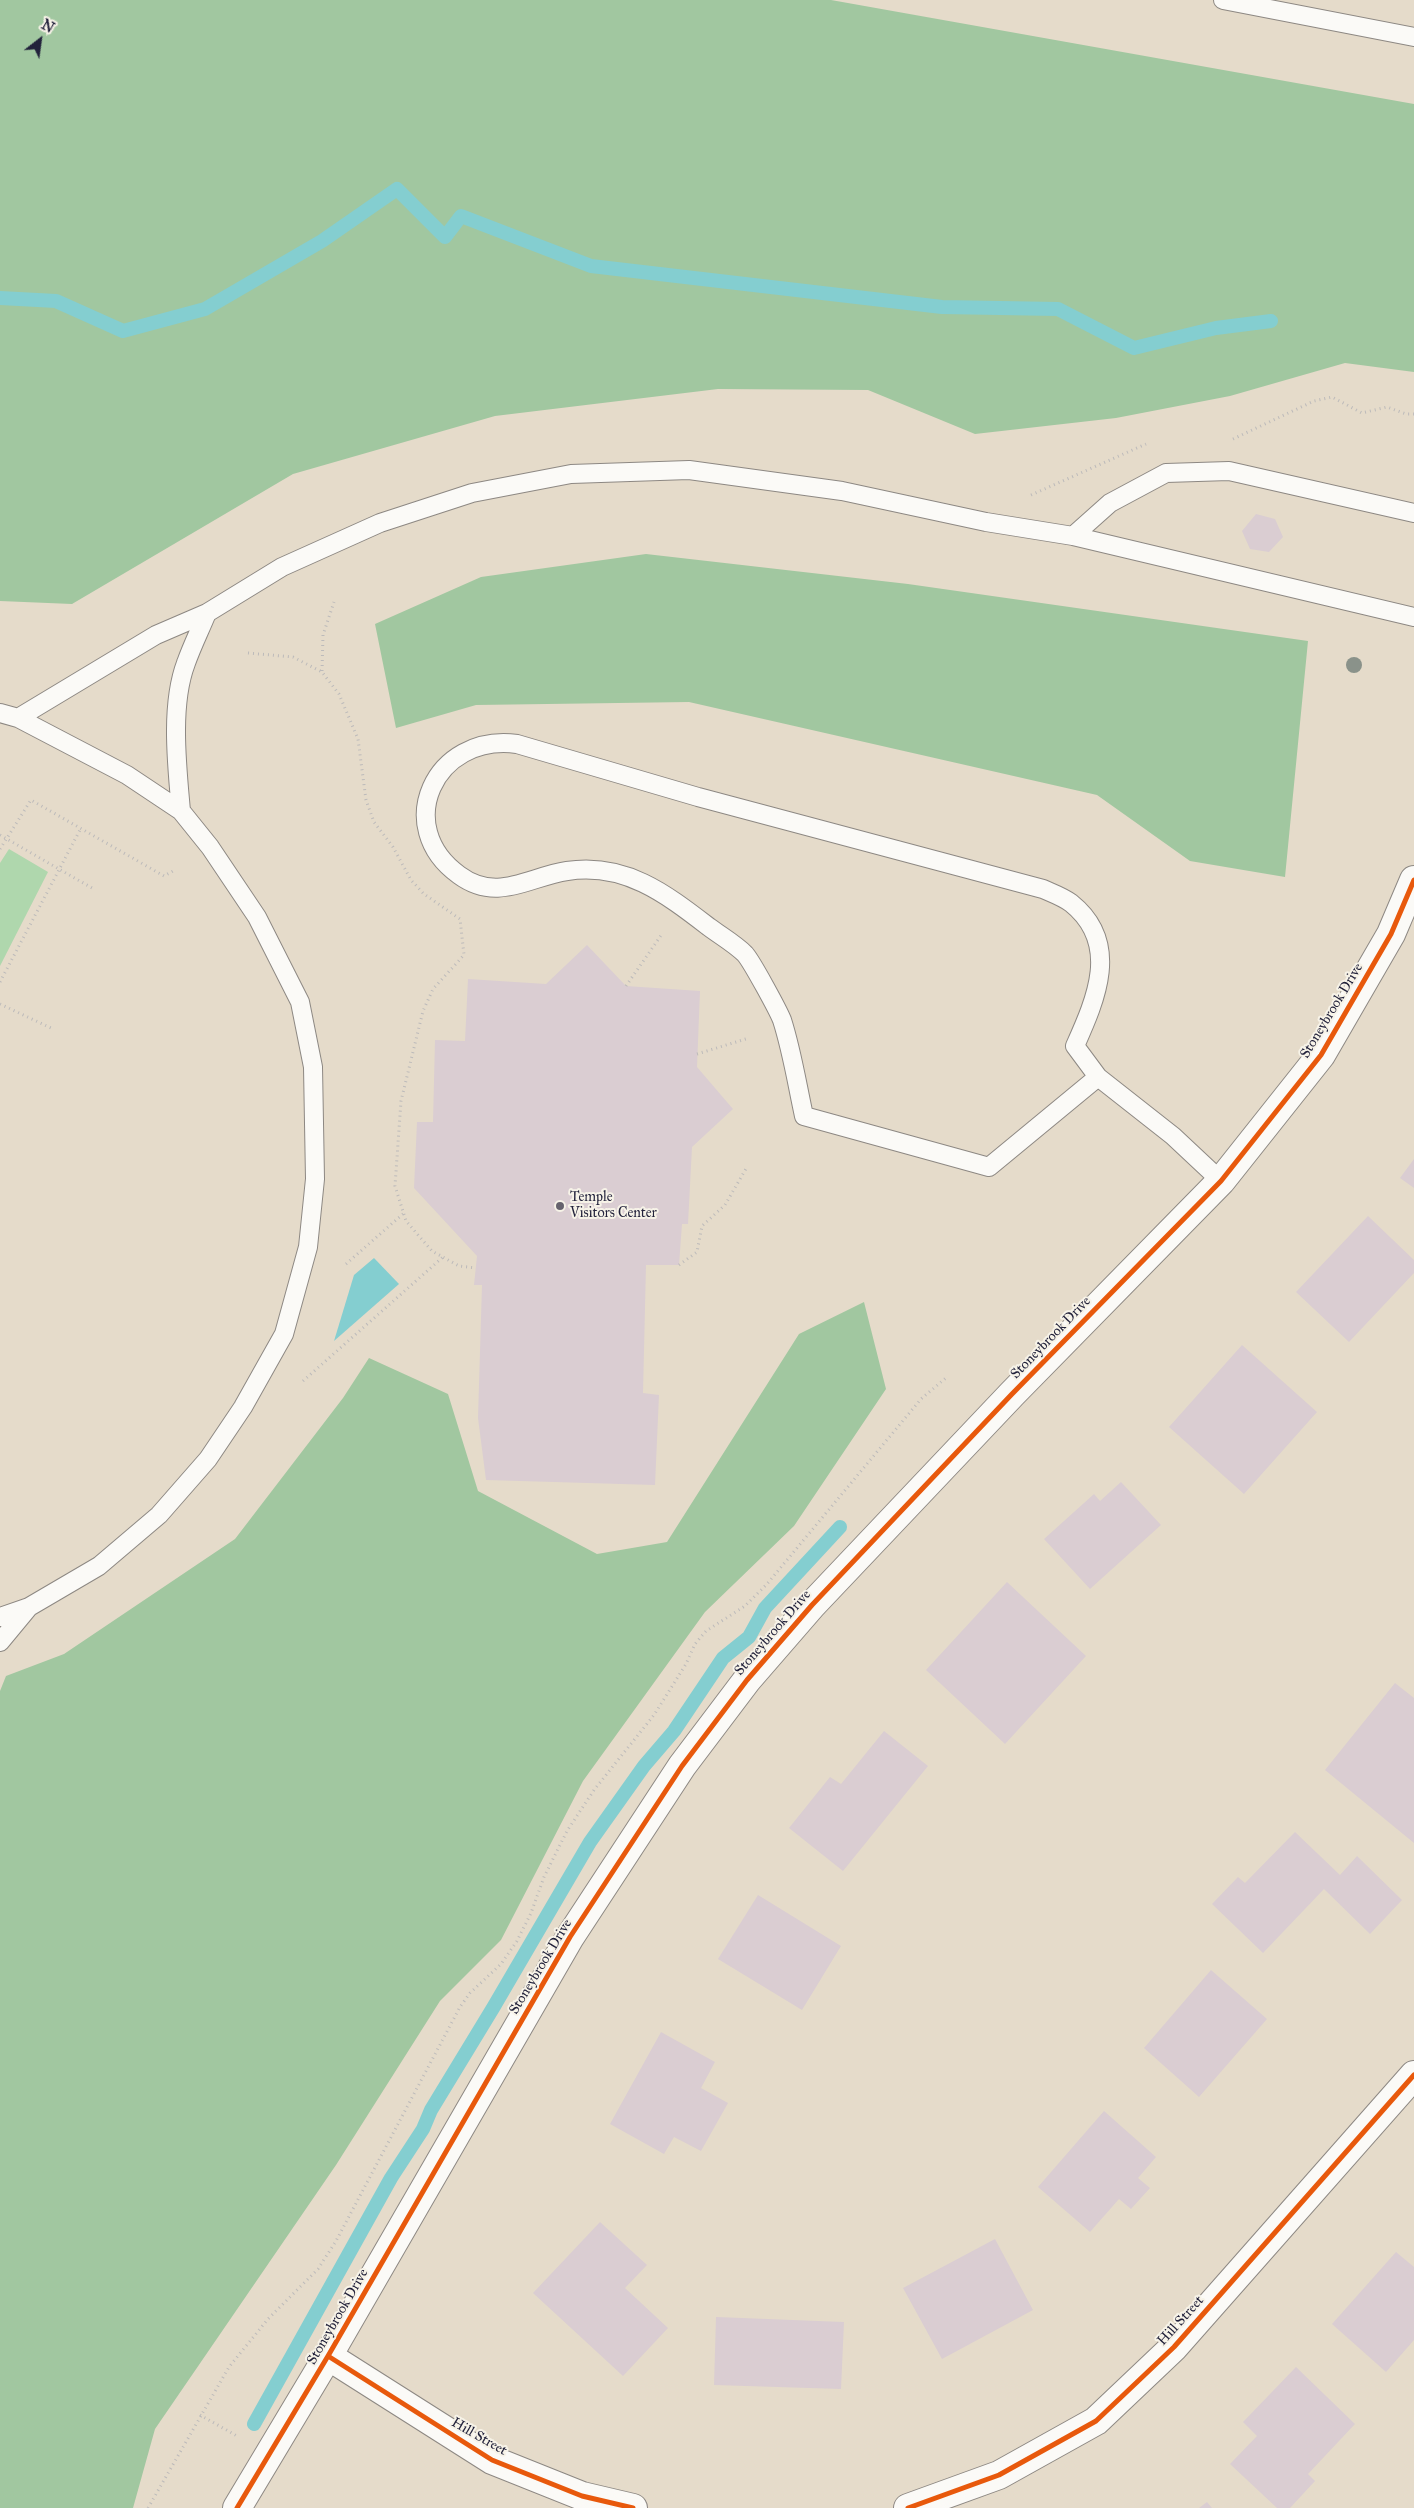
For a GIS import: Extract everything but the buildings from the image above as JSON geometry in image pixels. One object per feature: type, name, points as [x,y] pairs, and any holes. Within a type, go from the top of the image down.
[{"type":"street","name":"Stoneybrook Drive","points":[[237,2508],[328,2356],[570,1937],[682,1766],[747,1680],[812,1605],[1006,1401],[1221,1181],[1321,1055],[1391,934],[1414,880]]},
{"type":"street","name":"Hill Street","points":[[908,2508],[999,2476],[1096,2421],[1174,2347],[1414,2076]]},
{"type":"street","name":"Hill Street","points":[[328,2356],[492,2460],[582,2496],[633,2508]]},
{"type":"lane","points":[[1222,0],[1414,37]]},
{"type":"lane","points":[[18,718],[156,635],[207,614],[282,567],[380,523],[472,493],[571,474],[689,470],[842,491],[986,522],[1073,536],[1414,617]]},
{"type":"lane","points":[[1073,536],[1110,503],[1166,473],[1229,471],[1414,513]]},
{"type":"lane","points":[[181,811],[176,759],[176,713],[185,664],[207,614]]},
{"type":"lane","points":[[0,714],[18,718],[127,775],[181,811],[210,847],[257,916],[300,1002],[313,1067],[315,1179],[308,1247],[284,1334],[243,1407],[208,1459],[159,1516],[106,1560],[29,1606],[0,1617]]},
{"type":"lane","points":[[1098,1077],[989,1167],[804,1116],[781,1019],[746,955],[685,907],[649,884],[618,874],[588,869],[567,871],[507,888],[492,888],[470,882],[443,861],[429,835],[427,809],[430,790],[440,772],[462,752],[486,744],[502,742],[517,744],[698,797],[1043,889],[1070,903],[1089,924],[1100,951],[1100,983],[1090,1013],[1075,1046],[1098,1077],[1173,1136],[1221,1181]]},
{"type":"lane","points":[[0,1642],[29,1606]]},
{"type":"path","points":[[322,672],[323,635],[334,602]]},
{"type":"path","points":[[248,653],[292,657],[322,672],[339,694],[358,739],[366,800],[374,822]]},
{"type":"path","points":[[0,849],[31,800],[164,876],[175,870]]},
{"type":"path","points":[[0,982],[80,828]]},
{"type":"path","points":[[0,835],[92,888]]},
{"type":"path","points":[[626,986],[662,934]]},
{"type":"path","points":[[464,955],[433,989],[423,1010],[401,1101],[395,1186],[406,1220],[432,1251],[459,1266],[476,1268]]},
{"type":"path","points":[[0,1004],[51,1028]]},
{"type":"path","points":[[697,1054],[750,1038]]},
{"type":"path","points":[[679,1265],[697,1252],[702,1226],[725,1204],[747,1167]]},
{"type":"path","points":[[346,1264],[404,1212]]},
{"type":"path","points":[[303,1381],[443,1257]]},
{"type":"path","points":[[148,2508],[200,2415],[246,2344],[318,2269],[336,2241],[460,2007],[470,1993],[501,1964],[517,1941],[567,1831],[594,1790],[654,1715],[686,1664],[695,1644],[706,1631],[745,1606],[767,1584],[921,1399],[947,1377]]},
{"type":"path","points":[[200,2415],[242,2439]]},
{"type":"green space","points":[[0,0],[831,0],[1414,104],[1414,372],[1345,363],[1230,396],[1116,418],[975,434],[868,390],[718,389],[495,416],[293,474],[72,604],[0,601]]},
{"type":"green space","points":[[646,554],[908,584],[1308,641],[1285,877],[1190,861],[1097,795],[689,702],[476,705],[396,728],[375,624],[481,577]]},
{"type":"green space","points":[[9,849],[48,872],[0,966],[0,863]]},
{"type":"green space","points":[[864,1302],[886,1389],[794,1526],[705,1612],[583,1781],[501,1940],[440,2001],[336,2165],[155,2429],[133,2508],[0,2508],[0,1691],[6,1676],[64,1654],[235,1539],[343,1398],[369,1358],[448,1394],[478,1491],[597,1554],[667,1542],[799,1334]]},
{"type":"water","points":[[374,1258],[399,1284],[334,1341],[354,1275]]},
{"type":"waterway","points":[[0,298],[56,301],[123,331],[205,309],[322,241],[397,189],[445,237],[461,216],[591,266],[942,307],[1058,309],[1134,348],[1216,328],[1271,321]]},
{"type":"waterway","points":[[254,2424],[391,2178],[423,2129],[431,2110],[590,1842],[644,1766],[674,1731],[723,1658],[749,1637],[765,1608],[840,1527]]},
{"type":"cycle path","points":[[237,2508],[328,2356],[570,1937],[682,1766],[747,1680],[812,1605],[1012,1394],[1221,1181],[1321,1055],[1391,934],[1414,880]]},
{"type":"cycle path","points":[[908,2508],[999,2475],[1096,2421],[1174,2347],[1414,2075]]},
{"type":"cycle path","points":[[328,2356],[492,2460],[582,2496],[633,2508]]},
{"type":"place","name":"Temple Visitors Center","points":[[560,1206]]}]
